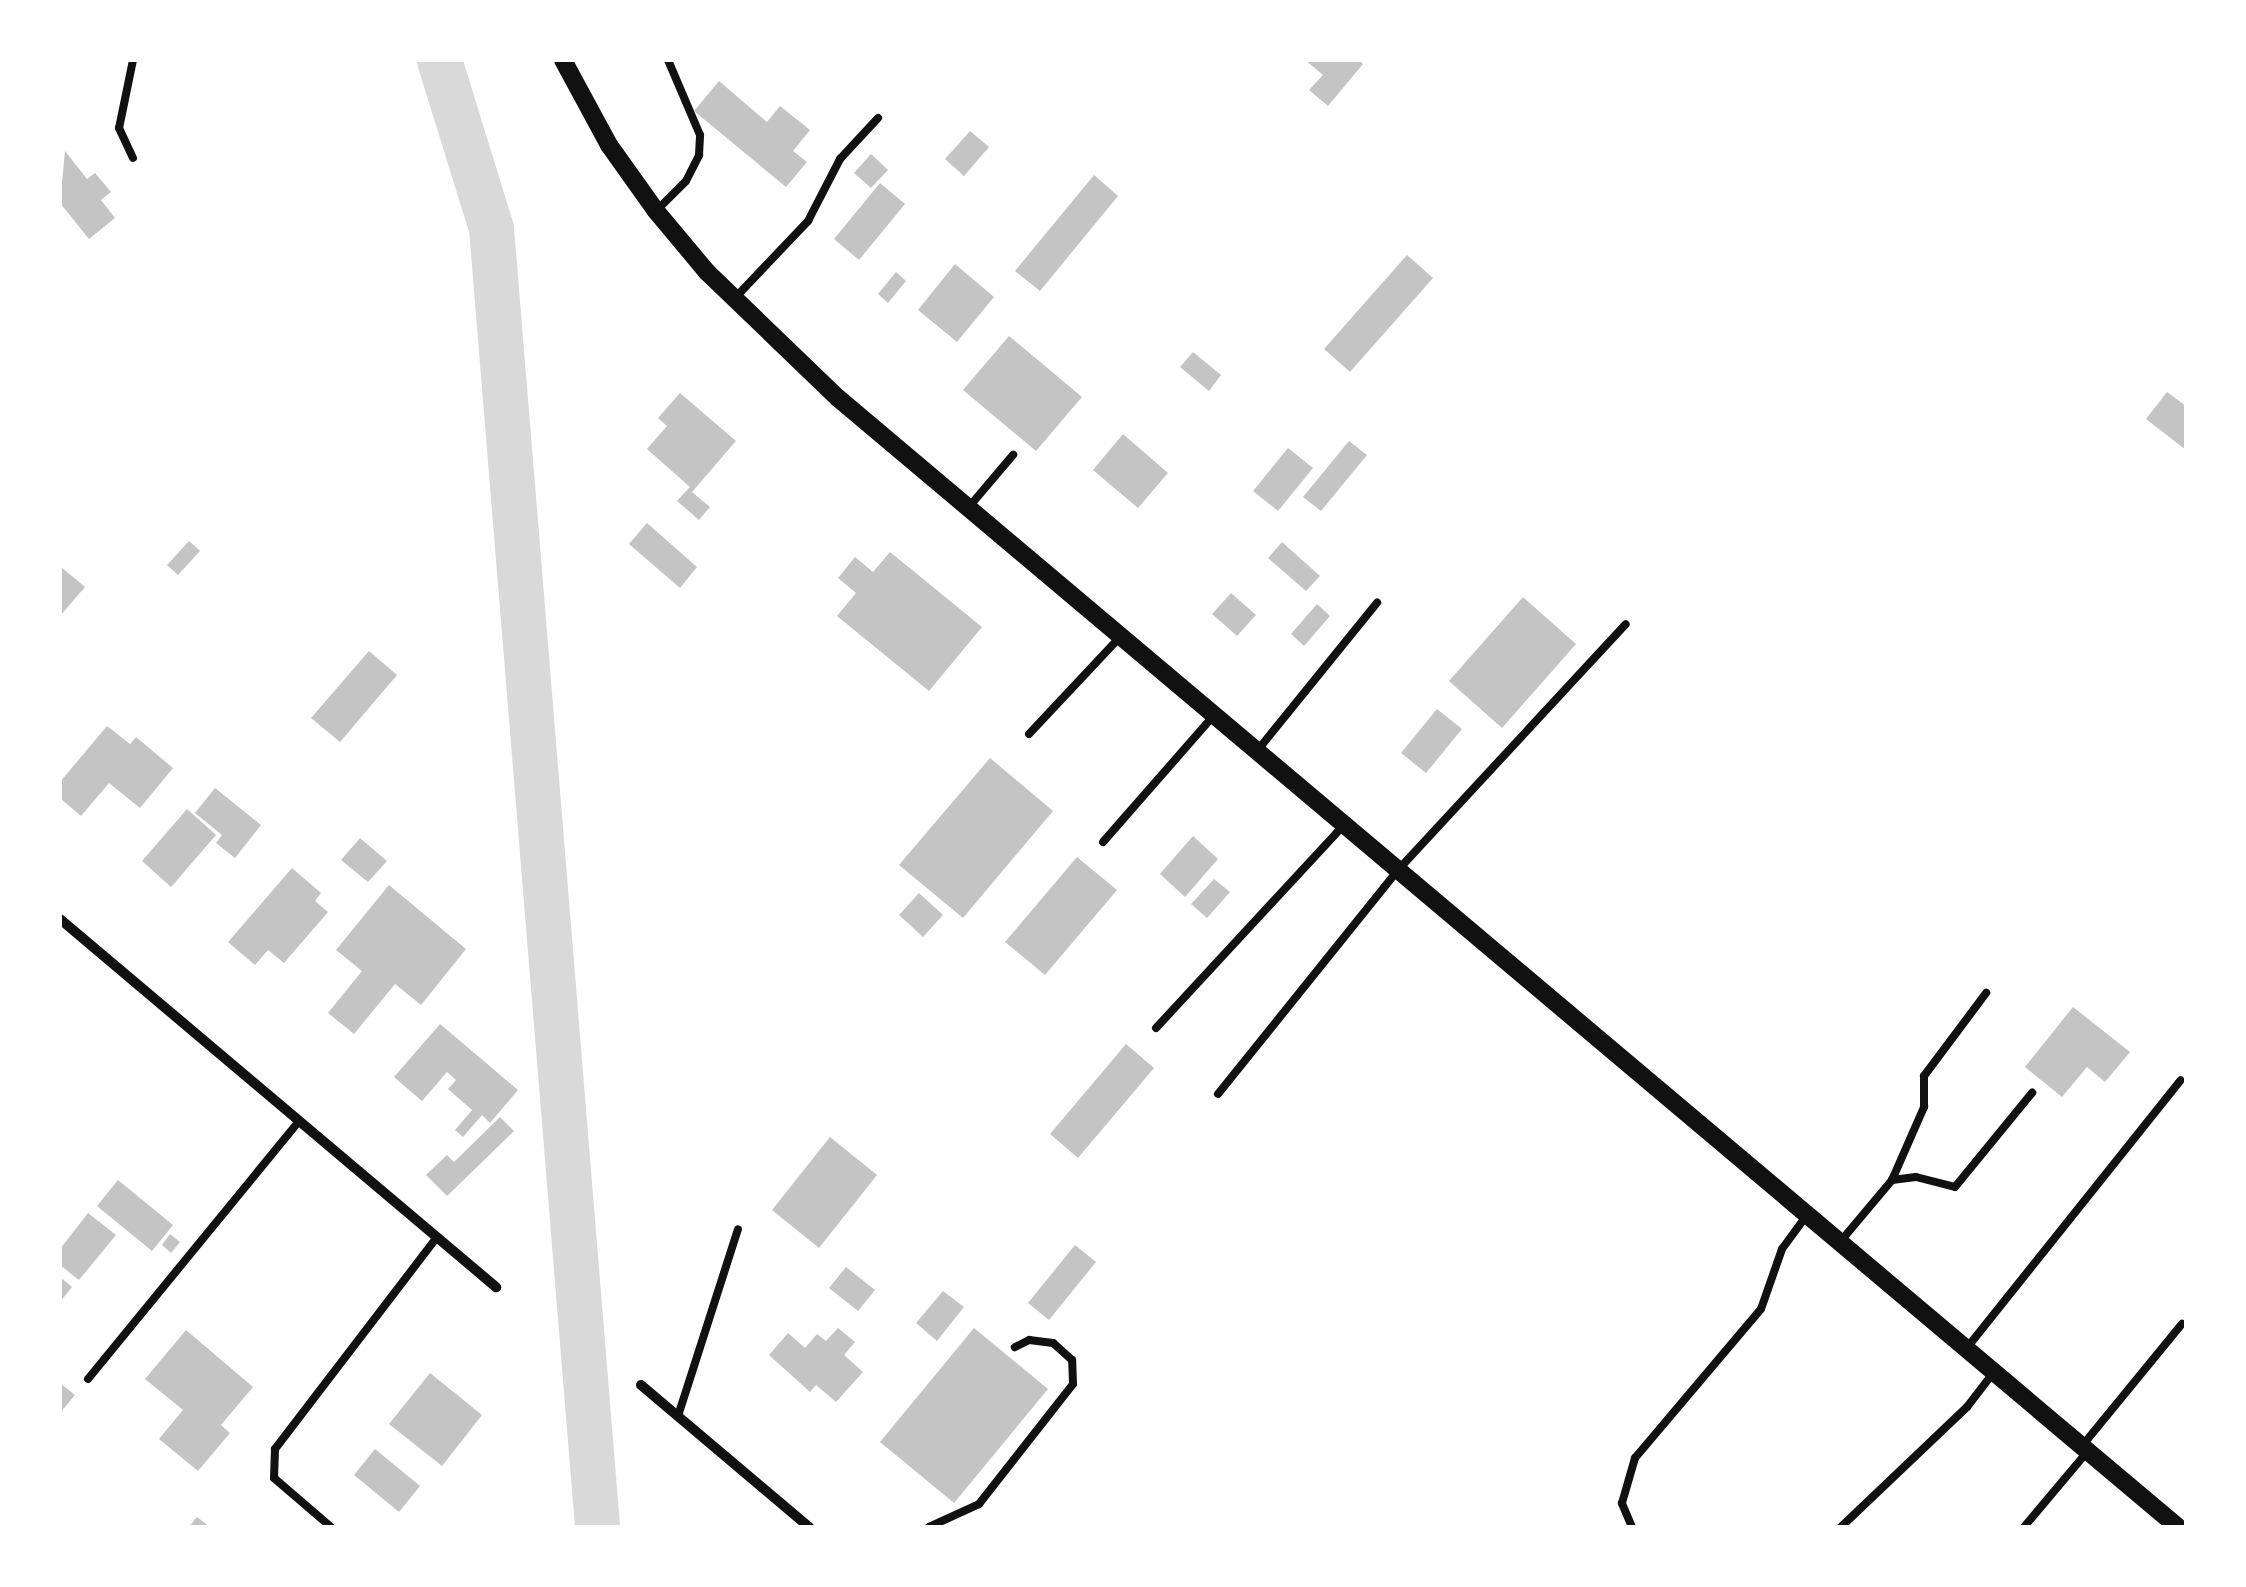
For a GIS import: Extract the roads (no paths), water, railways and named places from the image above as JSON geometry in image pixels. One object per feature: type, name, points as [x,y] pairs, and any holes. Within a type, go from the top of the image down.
[{"type":"street","points":[[563,60],[609,145],[656,212],[734,300],[968,508],[2178,1527]]},
{"type":"street","points":[[60,919],[496,1287]]},
{"type":"street","points":[[641,1385],[809,1527]]},
{"type":"lane","points":[[133,60],[119,128],[133,158]]},
{"type":"lane","points":[[656,212],[686,181],[699,155],[700,135],[668,60]]},
{"type":"lane","points":[[734,300],[808,221],[840,159],[878,118]]},
{"type":"lane","points":[[968,508],[1013,455]]},
{"type":"lane","points":[[1256,751],[1377,603]]},
{"type":"lane","points":[[1218,1094],[1398,870],[1626,624]]},
{"type":"lane","points":[[1028,734],[1121,636]]},
{"type":"lane","points":[[1102,842],[1214,715]]},
{"type":"lane","points":[[1156,1028],[1344,825]]},
{"type":"lane","points":[[1840,1242],[1892,1180],[1924,1108],[1924,1076],[1986,994]]},
{"type":"lane","points":[[1966,1349],[2181,1080]]},
{"type":"lane","points":[[1892,1180],[1916,1177],[1955,1187],[2032,1093]]},
{"type":"lane","points":[[88,1379],[299,1121]]},
{"type":"lane","points":[[1632,1527],[1622,1503],[1635,1458],[1761,1308],[1782,1249],[1807,1215]]},
{"type":"lane","points":[[678,1416],[738,1229]]},
{"type":"lane","points":[[331,1527],[274,1478],[274,1449],[437,1237]]},
{"type":"lane","points":[[2024,1527],[2182,1324]]},
{"type":"lane","points":[[929,1527],[978,1504],[1080,1380],[1072,1360],[1053,1344],[1028,1340],[1016,1347]]},
{"type":"lane","points":[[1841,1527],[1967,1407],[1994,1372]]},
{"type":"waterway","points":[[439,60],[491,228],[597,1527]]}]
